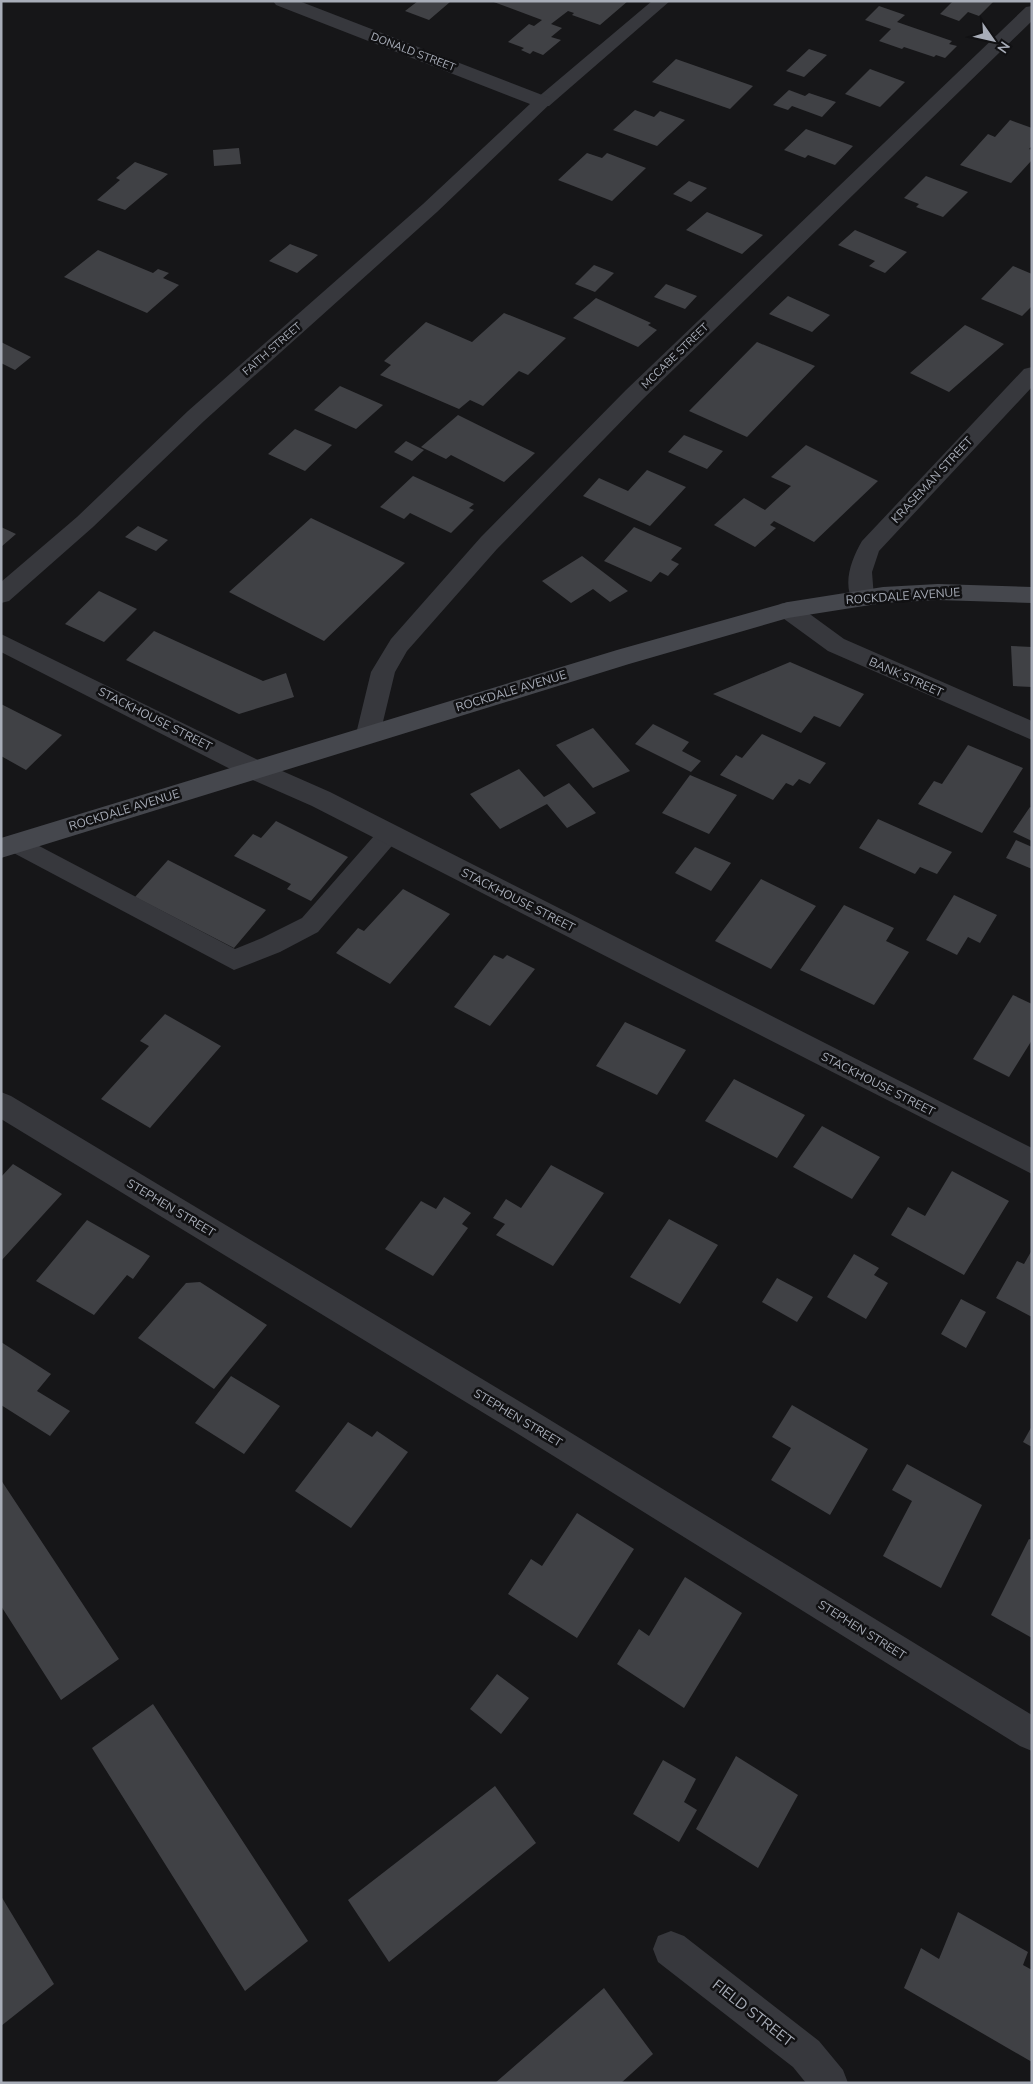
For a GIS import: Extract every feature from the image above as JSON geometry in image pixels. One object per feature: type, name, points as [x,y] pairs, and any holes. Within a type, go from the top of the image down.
[{"type":"main road","name":"ROCKDALE AVENUE","points":[[8,846],[625,656],[788,610],[862,598],[938,592],[1032,594]]},
{"type":"street","name":"DONALD STREET","points":[[282,1],[543,102]]},
{"type":"street","name":"MCCABE STREET","points":[[368,734],[383,672],[399,645],[489,542],[648,382],[1032,11]]},
{"type":"street","name":"FAITH STREET","points":[[1,596],[85,522],[196,416],[423,214],[543,102]]},
{"type":"street","name":"KRASEMAN STREET","points":[[862,598],[859,583],[860,570],[870,547],[1032,374]]},
{"type":"street","name":"BANK STREET","points":[[788,610],[836,645],[1032,732]]},
{"type":"street","name":"STACKHOUSE STREET","points":[[1,642],[255,770],[321,799],[1032,1162]]},
{"type":"street","name":"STEPHEN STREET","points":[[1,1104],[518,1417],[1032,1734]]},
{"type":"street","name":"FIELD STREET","points":[[671,1949],[806,2054],[830,2083]]},
{"type":"lane","points":[[543,102],[662,1]]},
{"type":"lane","points":[[8,846],[234,960],[271,945],[310,925],[389,834]]},
{"type":"building","points":[[418,1],[450,2],[429,20],[405,11]]},
{"type":"building","points":[[491,1],[628,1],[600,25],[572,15],[574,13],[568,11],[551,24],[562,28],[551,37],[561,40],[543,55],[533,51],[530,54],[521,50],[524,48],[508,42],[529,24],[534,26],[542,20]]},
{"type":"building","points":[[953,1],[994,1],[979,16],[968,12],[959,21],[940,14]]},
{"type":"building","points":[[879,6],[905,15],[897,22],[952,41],[949,44],[957,46],[945,58],[936,55],[934,57],[904,47],[902,49],[879,41],[891,29],[865,20]]},
{"type":"building","points":[[809,49],[827,55],[804,77],[786,71]]},
{"type":"building","points":[[676,59],[753,86],[730,109],[652,82]]},
{"type":"building","points":[[870,69],[905,82],[880,107],[845,94]]},
{"type":"building","points":[[789,90],[805,96],[809,93],[836,102],[822,117],[792,106],[788,110],[773,105]]},
{"type":"building","points":[[635,110],[654,117],[660,111],[685,120],[657,146],[613,130]]},
{"type":"building","points":[[1010,120],[1032,128],[1032,146],[1029,149],[1032,150],[1032,160],[1011,183],[960,165],[988,134],[995,137]]},
{"type":"building","points":[[806,129],[853,146],[835,165],[808,155],[805,158],[784,150]]},
{"type":"building","points":[[239,148],[241,164],[214,166],[213,150]]},
{"type":"building","points":[[587,153],[602,158],[607,153],[646,168],[612,201],[558,180]]},
{"type":"building","points":[[135,162],[168,174],[125,210],[97,200],[120,180],[116,178]]},
{"type":"building","points":[[926,176],[968,192],[943,217],[916,207],[919,204],[904,198]]},
{"type":"building","points":[[689,181],[707,188],[691,202],[673,194]]},
{"type":"building","points":[[707,212],[763,235],[742,254],[686,230]]},
{"type":"building","points":[[855,230],[907,252],[885,273],[869,266],[875,261],[838,245]]},
{"type":"building","points":[[290,244],[318,255],[297,273],[269,261]]},
{"type":"building","points":[[98,250],[153,273],[158,269],[169,273],[163,278],[179,285],[147,313],[64,277]]},
{"type":"building","points":[[594,265],[614,273],[595,292],[575,284]]},
{"type":"building","points":[[1013,266],[1032,274],[1032,306],[1022,316],[981,299]]},
{"type":"building","points":[[666,284],[697,296],[685,309],[654,297]]},
{"type":"building","points":[[788,296],[830,315],[812,332],[769,314]]},
{"type":"building","points":[[596,298],[651,323],[648,325],[657,330],[638,347],[573,318]]},
{"type":"building","points":[[504,313],[566,338],[528,375],[519,371],[483,406],[470,400],[459,409],[380,375],[391,365],[384,361],[426,322],[472,342]]},
{"type":"building","points":[[965,325],[1004,344],[949,392],[910,373]]},
{"type":"building","points":[[1,342],[31,357],[15,370],[1,363]]},
{"type":"building","points":[[757,342],[815,366],[747,437],[689,411]]},
{"type":"building","points":[[340,386],[383,405],[356,429],[314,410]]},
{"type":"building","points":[[458,415],[535,453],[504,482],[451,455],[446,459],[421,447]]},
{"type":"building","points":[[295,429],[332,445],[305,471],[268,454]]},
{"type":"building","points":[[684,435],[723,451],[707,469],[668,452]]},
{"type":"building","points":[[406,441],[424,450],[412,461],[394,452]]},
{"type":"building","points":[[806,445],[878,481],[814,542],[774,521],[770,525],[776,528],[755,547],[714,525],[744,498],[765,510],[791,486],[771,477]]},
{"type":"building","points":[[647,470],[686,487],[650,526],[583,496],[599,478],[628,491]]},
{"type":"building","points":[[413,476],[474,504],[469,508],[474,510],[451,533],[410,513],[404,519],[380,507]]},
{"type":"building","points":[[311,518],[405,563],[324,641],[229,592]]},
{"type":"building","points":[[138,526],[168,540],[156,551],[125,537]]},
{"type":"building","points":[[1,527],[16,534],[1,547]]},
{"type":"building","points":[[634,527],[682,548],[671,560],[679,564],[668,576],[660,572],[651,582],[604,561]]},
{"type":"building","points":[[582,556],[628,591],[610,602],[593,589],[571,603],[542,581]]},
{"type":"building","points":[[99,591],[137,609],[104,642],[65,624]]},
{"type":"building","points":[[154,631],[263,681],[286,673],[294,697],[239,714],[126,660]]},
{"type":"building","points":[[1011,646],[1032,647],[1032,687],[1013,686]]},
{"type":"building","points":[[790,662],[864,694],[840,727],[814,716],[801,733],[713,694]]},
{"type":"building","points":[[1,704],[62,735],[26,770],[1,756]]},
{"type":"building","points":[[653,724],[689,742],[682,751],[701,761],[691,772],[635,744]]},
{"type":"building","points":[[593,728],[630,771],[593,788],[556,745]]},
{"type":"building","points":[[762,734],[826,763],[810,784],[799,779],[793,786],[786,783],[773,800],[720,775],[736,755],[742,758]]},
{"type":"building","points":[[968,745],[1023,768],[982,833],[918,804],[934,781],[942,784]]},
{"type":"building","points":[[519,769],[544,797],[569,783],[596,813],[567,828],[547,804],[500,829],[470,794]]},
{"type":"building","points":[[690,775],[737,795],[709,834],[662,813]]},
{"type":"building","points":[[1030,807],[1032,808],[1032,841],[1013,832]]},
{"type":"building","points":[[878,819],[952,852],[937,874],[920,867],[915,874],[859,848]]},
{"type":"building","points":[[276,821],[348,857],[311,901],[287,889],[291,884],[234,856],[253,834],[261,838]]},
{"type":"building","points":[[1016,840],[1032,847],[1032,869],[1006,858]]},
{"type":"building","points":[[695,847],[731,863],[711,891],[675,873]]},
{"type":"building","points":[[168,860],[266,910],[234,948],[135,897]]},
{"type":"building","points":[[761,879],[816,906],[771,969],[715,941]]},
{"type":"building","points":[[403,889],[450,914],[390,984],[336,953],[358,928],[364,931]]},
{"type":"building","points":[[954,895],[997,915],[980,943],[968,937],[957,955],[926,940]]},
{"type":"building","points":[[844,905],[894,928],[886,941],[909,952],[874,1005],[800,970]]},
{"type":"building","points":[[494,955],[503,959],[507,955],[535,969],[490,1026],[454,1007]]},
{"type":"building","points":[[1013,995],[1032,1004],[1032,1040],[1009,1077],[973,1059]]},
{"type":"building","points":[[165,1014],[221,1046],[150,1128],[101,1099],[149,1046],[140,1041]]},
{"type":"building","points":[[625,1022],[686,1050],[657,1095],[596,1066]]},
{"type":"building","points":[[734,1079],[805,1115],[777,1158],[705,1121]]},
{"type":"building","points":[[822,1126],[880,1157],[852,1199],[793,1167]]},
{"type":"building","points":[[13,1164],[62,1194],[1,1261],[1,1177]]},
{"type":"building","points":[[551,1165],[604,1193],[553,1266],[496,1235],[505,1224],[493,1218],[506,1199],[521,1208]]},
{"type":"building","points":[[952,1171],[1009,1201],[964,1275],[891,1235],[908,1207],[925,1216]]},
{"type":"building","points":[[444,1197],[471,1213],[462,1224],[468,1228],[433,1276],[385,1249],[421,1201],[436,1209]]},
{"type":"building","points":[[669,1219],[718,1245],[680,1304],[630,1277]]},
{"type":"building","points":[[87,1220],[150,1256],[133,1279],[127,1275],[94,1315],[36,1281]]},
{"type":"building","points":[[1032,1250],[1032,1317],[996,1298],[1017,1261],[1024,1264]]},
{"type":"building","points":[[854,1254],[879,1268],[874,1275],[888,1283],[866,1319],[827,1297]]},
{"type":"building","points":[[777,1278],[813,1297],[797,1322],[762,1302]]},
{"type":"building","points":[[200,1282],[267,1325],[214,1389],[138,1338],[186,1283]]},
{"type":"building","points":[[961,1299],[986,1312],[966,1348],[941,1334]]},
{"type":"building","points":[[1,1342],[51,1374],[37,1391],[70,1411],[50,1436],[1,1405]]},
{"type":"building","points":[[231,1376],[280,1406],[244,1454],[195,1423]]},
{"type":"building","points":[[792,1405],[868,1449],[830,1515],[771,1480],[791,1448],[772,1437]]},
{"type":"building","points":[[348,1422],[372,1437],[377,1431],[408,1452],[351,1528],[295,1491]]},
{"type":"building","points":[[1032,1426],[1032,1447],[1023,1442]]},
{"type":"building","points":[[907,1464],[982,1505],[941,1588],[883,1556],[912,1501],[892,1490]]},
{"type":"building","points":[[1,1480],[119,1659],[61,1700],[1,1606]]},
{"type":"building","points":[[577,1513],[634,1549],[577,1638],[508,1594],[531,1559],[542,1566]]},
{"type":"building","points":[[1029,1539],[1032,1540],[1032,1638],[991,1615]]},
{"type":"building","points":[[685,1577],[742,1613],[684,1708],[617,1664],[639,1629],[649,1636]]},
{"type":"building","points":[[497,1674],[529,1698],[501,1734],[470,1709]]},
{"type":"building","points":[[153,1704],[308,1941],[245,1991],[92,1748]]},
{"type":"building","points":[[736,1756],[798,1795],[758,1868],[696,1829]]},
{"type":"building","points":[[663,1760],[696,1779],[684,1802],[697,1810],[679,1842],[633,1814]]},
{"type":"building","points":[[495,1786],[536,1843],[389,1962],[348,1900]]},
{"type":"building","points":[[1,1896],[54,1984],[1,2026]]},
{"type":"building","points":[[958,1912],[1028,1952],[1023,1965],[1032,1970],[1032,2062],[904,1988],[921,1948],[939,1959]]},
{"type":"building","points":[[604,1988],[653,2054],[621,2083],[495,2083]]}]
